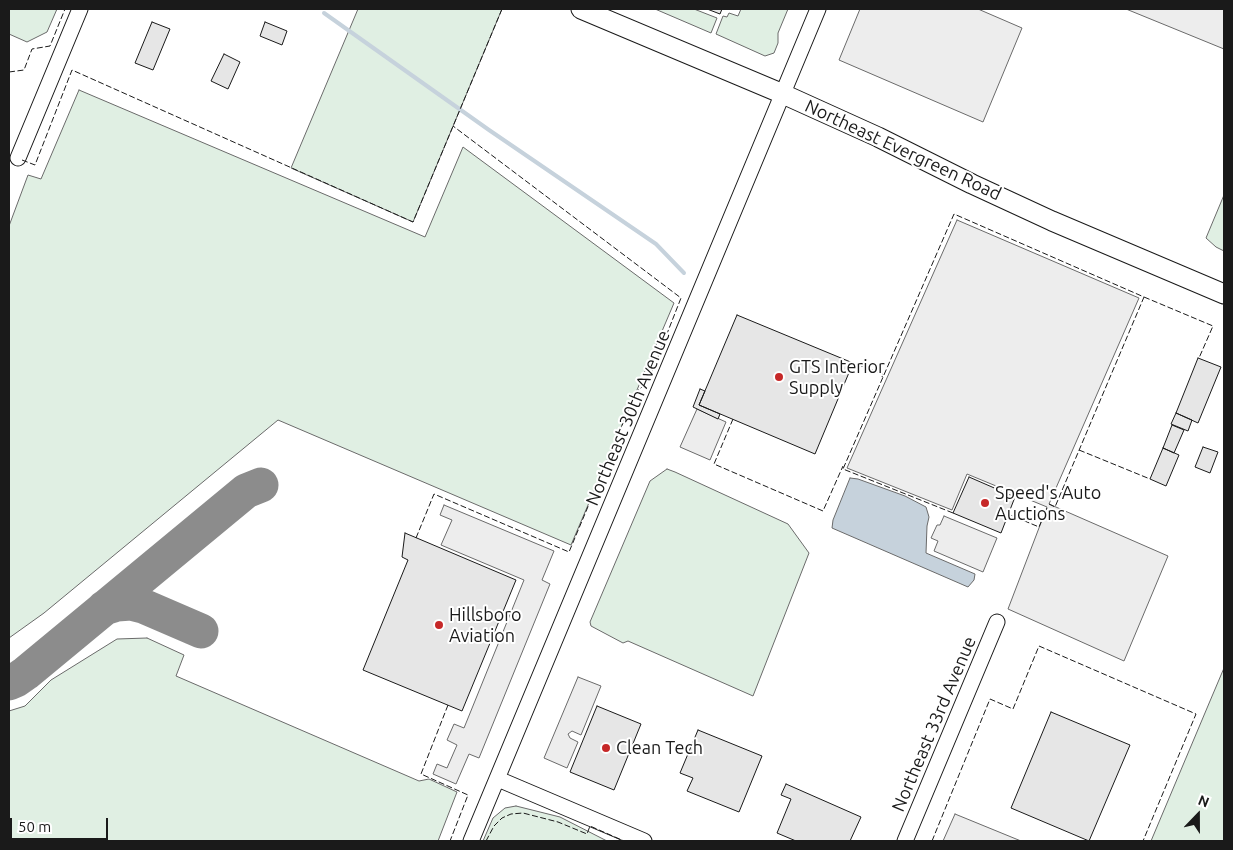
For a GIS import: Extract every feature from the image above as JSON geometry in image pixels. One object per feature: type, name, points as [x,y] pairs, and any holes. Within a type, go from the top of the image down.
[{"type":"main road","name":"Northeast Evergreen Road","points":[[581,9],[783,94],[878,137],[1052,221],[1224,294]]},
{"type":"street","points":[[18,158],[80,9]]},
{"type":"street","name":"Northeast 30th Avenue","points":[[471,841],[818,9]]},
{"type":"street","name":"Northeast 33rd Avenue","points":[[905,841],[996,622]]},
{"type":"street","points":[[498,779],[644,841]]},
{"type":"green space","points":[[9,9],[57,9],[47,32],[27,42],[9,34]]},
{"type":"green space","points":[[358,9],[502,9],[413,222],[291,168]]},
{"type":"green space","points":[[655,9],[694,9],[717,18],[711,33]]},
{"type":"green space","points":[[741,9],[788,9],[778,33],[778,43],[774,53],[765,56],[716,34],[723,16],[727,17],[729,13],[738,16]]},
{"type":"green space","points":[[79,90],[425,237],[463,147],[674,303],[571,545],[278,420],[44,613],[9,638],[9,226],[28,175],[41,179]]},
{"type":"green space","points":[[1224,195],[1224,251],[1206,238]]},
{"type":"green space","points":[[667,469],[788,524],[809,553],[753,696],[628,641],[623,643],[591,626],[590,622],[650,481]]},
{"type":"green space","points":[[147,638],[184,655],[176,676],[419,781],[429,779],[457,792],[438,841],[9,841],[9,711],[25,706],[51,680],[117,639]]},
{"type":"green space","points":[[1224,668],[1224,841],[1151,841],[1210,701]]},
{"type":"green space","points":[[516,806],[560,817],[607,841],[483,841],[493,818],[505,808]]},
{"type":"shaded area","points":[[860,9],[978,9],[1022,28],[983,122],[839,60]]},
{"type":"shaded area","points":[[1126,9],[1224,9],[1224,49]]},
{"type":"shaded area","points":[[957,220],[1139,298],[1049,504],[1168,556],[1124,661],[1008,609],[1047,507],[967,474],[952,510],[847,468]]},
{"type":"shaded area","points":[[697,409],[726,422],[710,460],[680,447]]},
{"type":"shaded area","points":[[850,478],[858,479],[905,496],[926,507],[929,517],[926,553],[975,574],[974,580],[968,587],[832,528],[833,520]]},
{"type":"shaded area","points":[[444,505],[554,551],[542,580],[550,584],[479,758],[469,754],[456,784],[433,774],[437,764],[447,768],[457,745],[447,740],[454,724],[464,728],[524,580],[441,545],[452,520],[440,515]]},
{"type":"shaded area","points":[[944,516],[997,538],[983,572],[934,551],[938,541],[931,538]]},
{"type":"shaded area","points":[[578,677],[601,686],[581,735],[572,731],[568,734],[570,738],[578,742],[567,768],[544,758]]},
{"type":"shaded area","points":[[955,814],[1021,841],[943,841]]},
{"type":"building","points":[[707,9],[722,9],[720,14]]},
{"type":"building","points":[[152,22],[170,29],[153,70],[135,63]]},
{"type":"building","points":[[265,22],[287,31],[282,45],[260,36]]},
{"type":"building","points":[[224,54],[240,62],[228,89],[211,81]]},
{"type":"building","name":"GTS Interior Supply","points":[[737,315],[853,363],[815,454],[699,405]]},
{"type":"building","points":[[1198,358],[1221,367],[1198,423],[1176,413]]},
{"type":"building","points":[[700,389],[705,391],[699,405],[720,414],[718,419],[693,407]]},
{"type":"building","points":[[1176,413],[1192,420],[1188,431],[1171,424]]},
{"type":"building","points":[[1172,425],[1184,430],[1174,453],[1163,448]]},
{"type":"building","points":[[1203,447],[1218,452],[1210,473],[1195,467]]},
{"type":"building","points":[[1163,448],[1179,455],[1166,486],[1150,479]]},
{"type":"building","name":"Speed's Auto Auctions","points":[[969,477],[1015,497],[1001,533],[953,513]]},
{"type":"building","name":"Hillsboro Aviation","points":[[405,533],[516,580],[462,711],[363,670],[408,560],[402,557]]},
{"type":"building","name":"Clean Tech","points":[[597,706],[641,724],[614,790],[570,772]]},
{"type":"building","points":[[1051,712],[1130,745],[1089,841],[1011,808]]},
{"type":"building","points":[[698,730],[762,756],[739,812],[687,791],[693,778],[680,773]]},
{"type":"building","points":[[786,784],[861,817],[850,841],[796,841],[777,833],[791,799],[781,795]]},
{"type":"waterway","points":[[324,13],[489,130],[656,244],[684,273]]},
{"type":"taxiway","points":[[9,683],[26,673],[246,491],[261,485]]},
{"type":"taxiway","points":[[104,608],[117,604],[131,603],[143,606],[201,631]]},
{"type":"fence","points":[[9,72],[24,70],[32,49],[50,46],[65,9]]},
{"type":"fence","points":[[22,160],[35,165],[72,70],[413,222],[502,9]]},
{"type":"fence","points":[[416,538],[434,494],[569,552],[636,392],[648,382],[681,298],[453,126]]},
{"type":"fence","points":[[953,513],[843,469],[954,214],[1144,297],[1055,507],[1049,504]]},
{"type":"fence","points":[[1144,297],[1213,326],[1199,358]]},
{"type":"fence","points":[[853,363],[883,374],[882,377]]},
{"type":"fence","points":[[733,419],[714,464],[823,511],[843,466]]},
{"type":"fence","points":[[1079,450],[1150,479]]},
{"type":"fence","points":[[1008,514],[1039,527],[1047,508]]},
{"type":"fence","points":[[932,841],[990,699],[1013,709],[1039,646],[1196,714],[1143,841]]},
{"type":"fence","points":[[448,705],[421,774],[468,795],[450,841]]},
{"type":"fence","points":[[486,841],[494,826],[502,818],[511,814],[523,813],[558,822],[587,834],[590,826],[624,841]]},
{"type":"place","name":"GTS Interior Supply","points":[[779,377]]},
{"type":"place","name":"Speed's Auto Auctions","points":[[985,503]]},
{"type":"place","name":"Hillsboro Aviation","points":[[439,625]]},
{"type":"place","name":"Clean Tech","points":[[606,748]]}]
